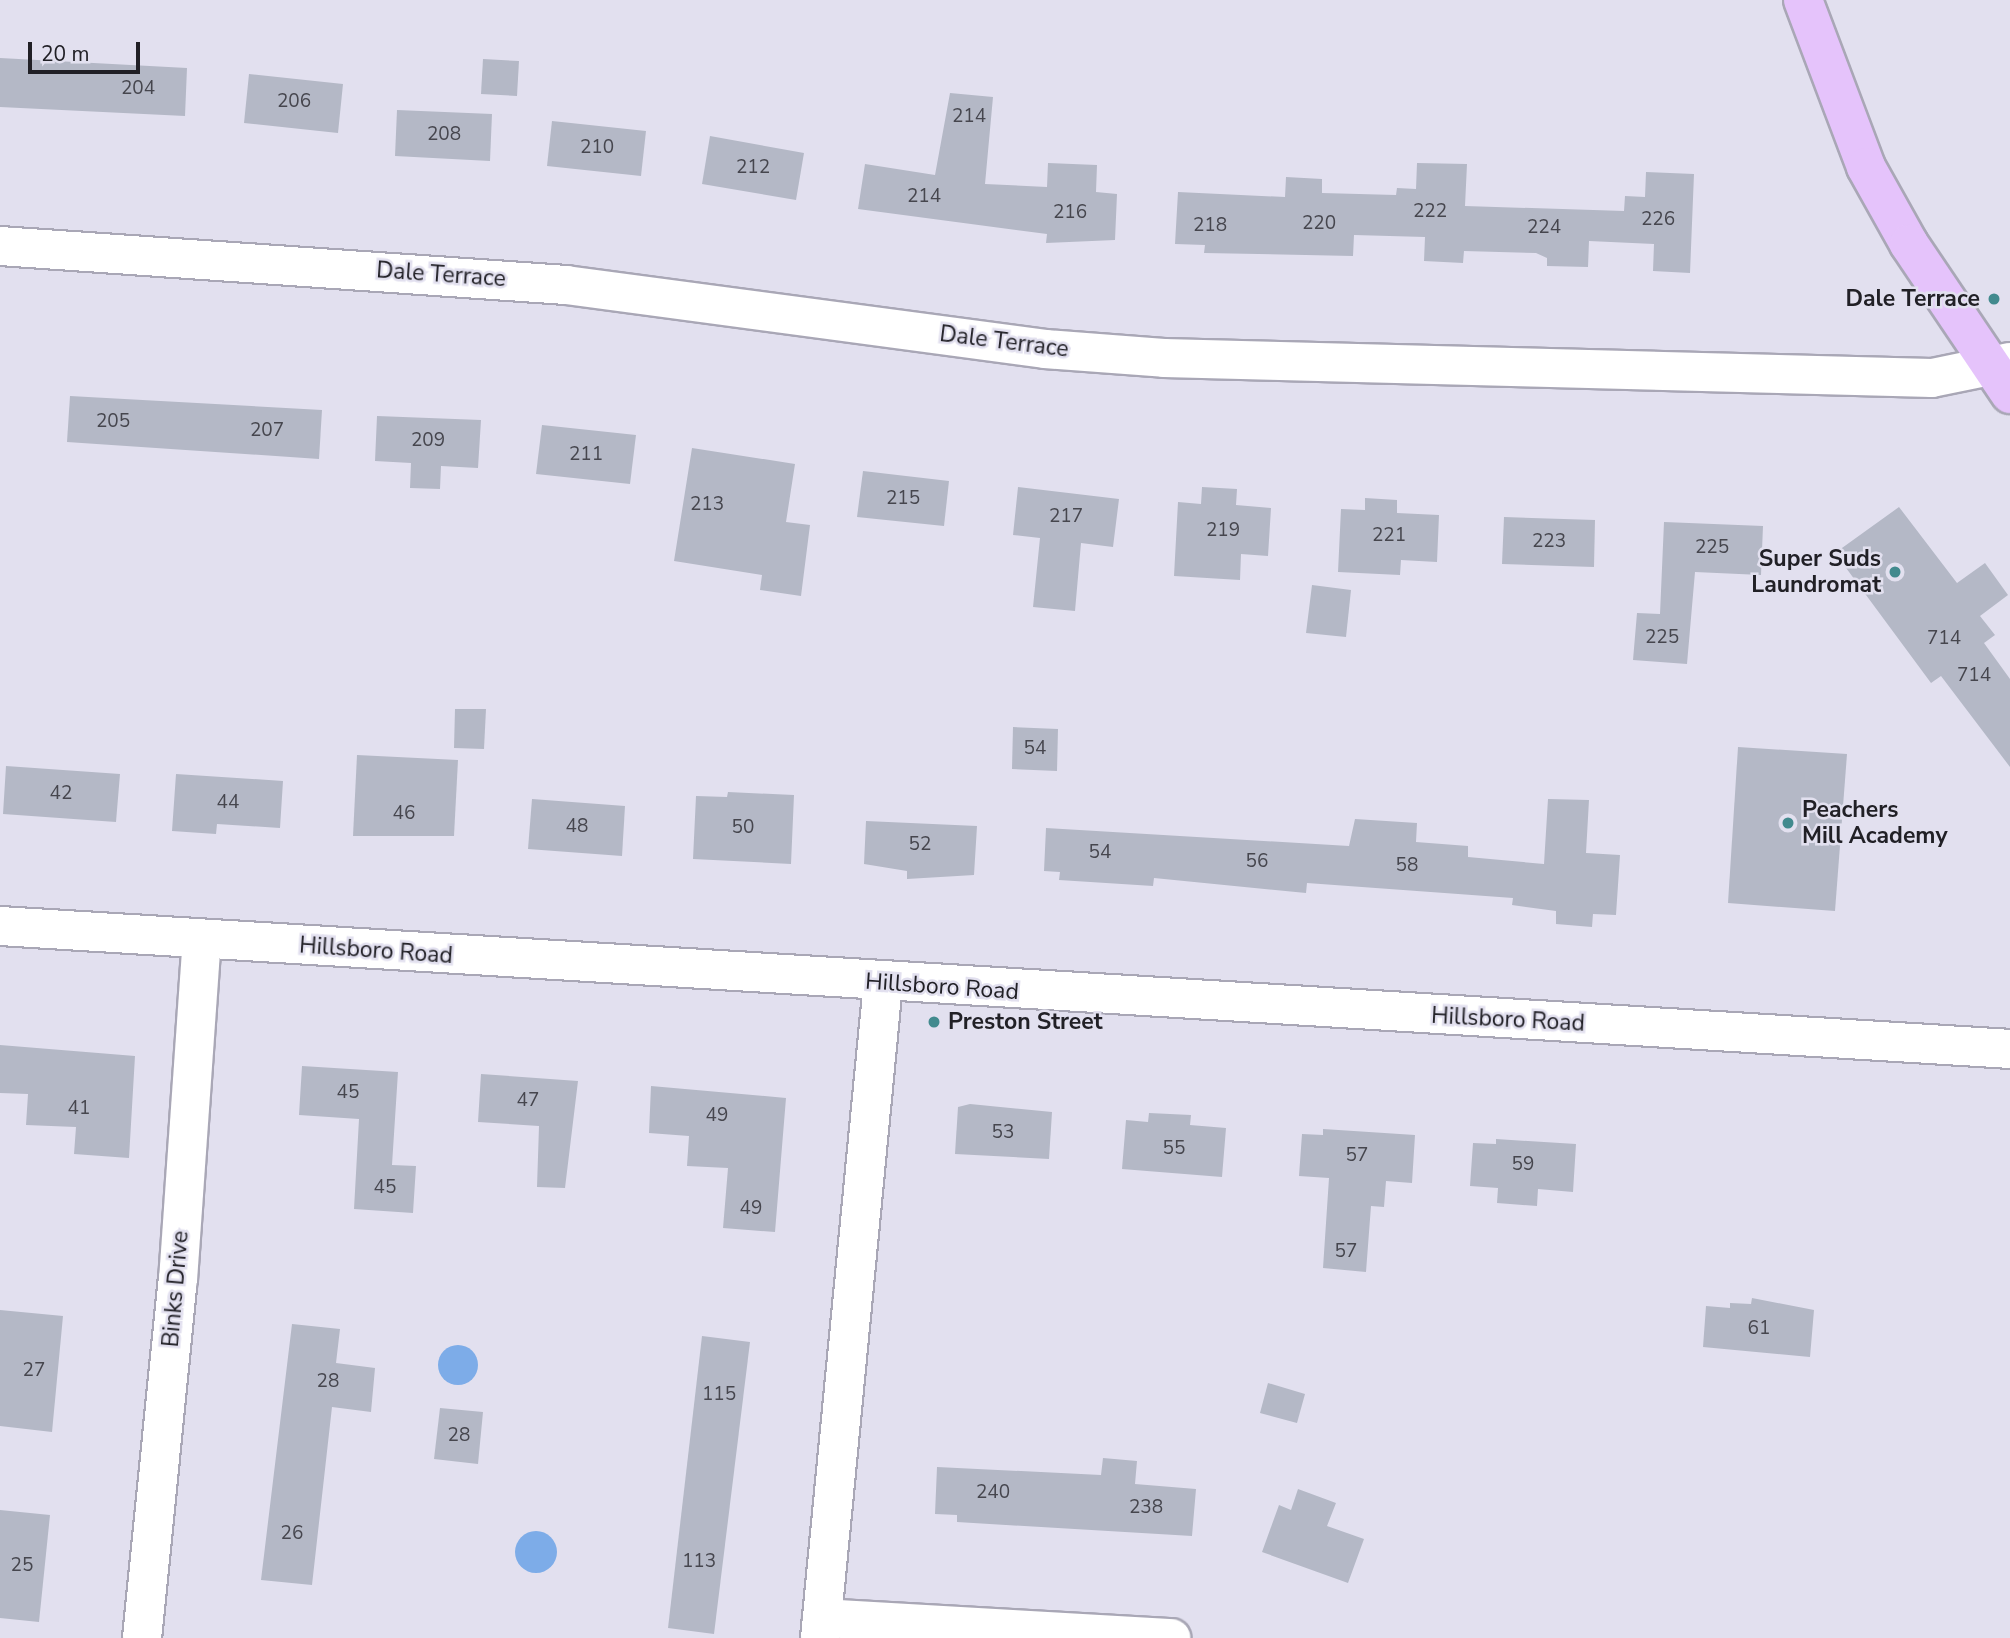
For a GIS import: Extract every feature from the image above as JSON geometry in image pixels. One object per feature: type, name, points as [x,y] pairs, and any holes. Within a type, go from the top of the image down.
[{"type":"main road","points":[[1803,0],[1866,167],[2004,375]]},
{"type":"street","name":"Dale Terrace","points":[[0,246],[566,285],[1045,349],[1164,358],[1932,378],[2004,375]]},
{"type":"street","name":"Hillsboro Road","points":[[0,926],[883,984],[2010,1049]]},
{"type":"street","name":"Binks Drive","points":[[142,1638],[178,1280],[202,940]]},
{"type":"street","points":[[883,984],[821,1628],[1171,1638]]},
{"type":"water","points":[[458,1345],[466,1346],[472,1351],[477,1357],[477,1373],[472,1379],[466,1384],[458,1385],[450,1384],[444,1379],[439,1373],[438,1365],[439,1357],[444,1351],[450,1346]]},
{"type":"water","points":[[536,1531],[551,1537],[557,1552],[551,1567],[536,1573],[521,1567],[515,1552],[521,1537]]},
{"type":"building","points":[[0,58],[187,68],[185,116],[0,107]]},
{"type":"building","points":[[483,59],[519,61],[517,96],[481,94]]},
{"type":"building","points":[[249,74],[343,84],[338,133],[244,123]]},
{"type":"building","points":[[950,93],[993,97],[985,184],[1047,187],[1048,163],[1097,165],[1096,192],[1117,194],[1115,240],[1046,243],[1047,234],[858,209],[865,164],[935,175]]},
{"type":"building","points":[[397,110],[492,114],[490,161],[395,156]]},
{"type":"building","points":[[552,121],[646,131],[641,176],[547,166]]},
{"type":"building","points":[[710,136],[804,153],[796,200],[702,184]]},
{"type":"building","points":[[1417,163],[1467,164],[1465,206],[1624,211],[1625,196],[1645,197],[1646,172],[1694,174],[1690,273],[1653,271],[1654,244],[1589,241],[1588,267],[1547,266],[1547,258],[1536,253],[1464,251],[1463,263],[1424,261],[1425,237],[1354,235],[1353,256],[1204,253],[1205,245],[1175,244],[1178,192],[1285,197],[1286,177],[1322,179],[1322,193],[1396,195],[1397,188],[1416,189]]},
{"type":"building","points":[[70,396],[322,410],[319,459],[67,442]]},
{"type":"building","points":[[377,416],[481,420],[478,468],[441,466],[440,489],[410,488],[411,463],[375,461]]},
{"type":"building","points":[[542,425],[636,435],[630,484],[536,474]]},
{"type":"building","points":[[692,448],[795,464],[786,522],[810,525],[801,596],[760,590],[762,575],[674,561]]},
{"type":"building","points":[[863,471],[949,481],[944,526],[857,517]]},
{"type":"building","points":[[1018,487],[1119,499],[1113,547],[1081,543],[1075,611],[1033,607],[1040,538],[1013,535]]},
{"type":"building","points":[[1202,487],[1237,489],[1236,505],[1271,508],[1268,556],[1241,554],[1240,580],[1174,576],[1178,502],[1201,504]]},
{"type":"building","points":[[1365,498],[1397,500],[1397,513],[1439,515],[1437,562],[1401,560],[1400,575],[1338,572],[1341,509],[1365,510]]},
{"type":"building","points":[[1899,507],[1957,583],[1985,563],[2008,595],[1980,616],[1995,635],[1984,643],[2010,679],[2010,767],[1941,676],[1931,683],[1835,553]]},
{"type":"building","points":[[1504,517],[1595,520],[1594,567],[1502,564]]},
{"type":"building","points":[[1664,522],[1763,526],[1761,575],[1695,572],[1687,664],[1633,660],[1637,613],[1660,614]]},
{"type":"building","points":[[1312,585],[1351,590],[1346,637],[1306,633]]},
{"type":"building","points":[[455,709],[486,709],[484,749],[454,748]]},
{"type":"building","points":[[1013,727],[1058,729],[1057,771],[1012,769]]},
{"type":"building","name":"Peachers Mill Academy","points":[[1738,747],[1847,754],[1835,911],[1728,903]]},
{"type":"building","points":[[357,755],[458,760],[454,836],[353,836]]},
{"type":"building","points":[[6,766],[120,774],[116,822],[3,814]]},
{"type":"building","points":[[176,774],[283,781],[280,828],[217,824],[216,834],[172,831]]},
{"type":"building","points":[[728,792],[794,795],[791,864],[693,859],[696,796],[727,797]]},
{"type":"building","points":[[532,799],[625,806],[622,856],[528,849]]},
{"type":"building","points":[[1548,799],[1589,800],[1586,853],[1620,855],[1616,915],[1593,914],[1592,927],[1556,924],[1556,911],[1512,905],[1513,898],[1307,883],[1306,893],[1154,878],[1153,886],[1059,880],[1060,872],[1044,871],[1046,828],[1349,846],[1355,819],[1417,823],[1416,842],[1468,846],[1468,857],[1544,864]]},
{"type":"building","points":[[866,821],[977,826],[974,875],[907,879],[907,871],[864,864]]},
{"type":"building","points":[[0,1045],[135,1056],[129,1158],[74,1154],[76,1127],[26,1125],[28,1094],[0,1093]]},
{"type":"building","points":[[302,1066],[398,1072],[392,1165],[416,1166],[413,1213],[354,1209],[359,1119],[299,1115]]},
{"type":"building","points":[[481,1074],[578,1081],[565,1188],[537,1187],[539,1126],[478,1122]]},
{"type":"building","points":[[651,1086],[786,1098],[775,1232],[723,1228],[728,1168],[687,1166],[689,1136],[649,1133]]},
{"type":"building","points":[[970,1104],[1052,1112],[1049,1159],[955,1154],[958,1107]]},
{"type":"building","points":[[1149,1113],[1191,1115],[1190,1125],[1226,1128],[1222,1177],[1122,1169],[1126,1120],[1148,1122]]},
{"type":"building","points":[[1323,1129],[1415,1135],[1412,1183],[1386,1181],[1384,1207],[1371,1206],[1366,1272],[1323,1268],[1329,1178],[1299,1176],[1302,1134],[1323,1135]]},
{"type":"building","points":[[1496,1139],[1576,1144],[1573,1192],[1538,1189],[1537,1206],[1497,1203],[1498,1188],[1470,1186],[1473,1143],[1496,1144]]},
{"type":"building","points":[[1752,1298],[1814,1310],[1810,1357],[1703,1347],[1706,1306],[1730,1308],[1730,1303],[1751,1304]]},
{"type":"building","points":[[0,1310],[63,1316],[52,1432],[0,1426]]},
{"type":"building","points":[[292,1324],[340,1329],[336,1363],[375,1368],[371,1412],[332,1407],[312,1585],[261,1580]]},
{"type":"building","points":[[702,1336],[750,1342],[714,1634],[668,1628]]},
{"type":"building","points":[[1268,1383],[1305,1394],[1297,1423],[1260,1413]]},
{"type":"building","points":[[440,1408],[483,1412],[478,1464],[434,1459]]},
{"type":"building","points":[[1103,1458],[1137,1461],[1135,1484],[1196,1489],[1192,1536],[957,1522],[957,1515],[935,1514],[937,1467],[1101,1475]]},
{"type":"building","points":[[1298,1489],[1336,1503],[1327,1526],[1364,1539],[1348,1583],[1262,1552],[1279,1505],[1291,1510]]},
{"type":"building","points":[[0,1510],[50,1515],[39,1622],[0,1618]]},
{"type":"place","name":"Dale Terrace","points":[[1994,299]]},
{"type":"place","name":"Super Suds Laundromat","points":[[1895,572]]},
{"type":"place","name":"Peachers Mill Academy","points":[[1788,823]]},
{"type":"place","name":"Preston Street","points":[[934,1022]]}]
